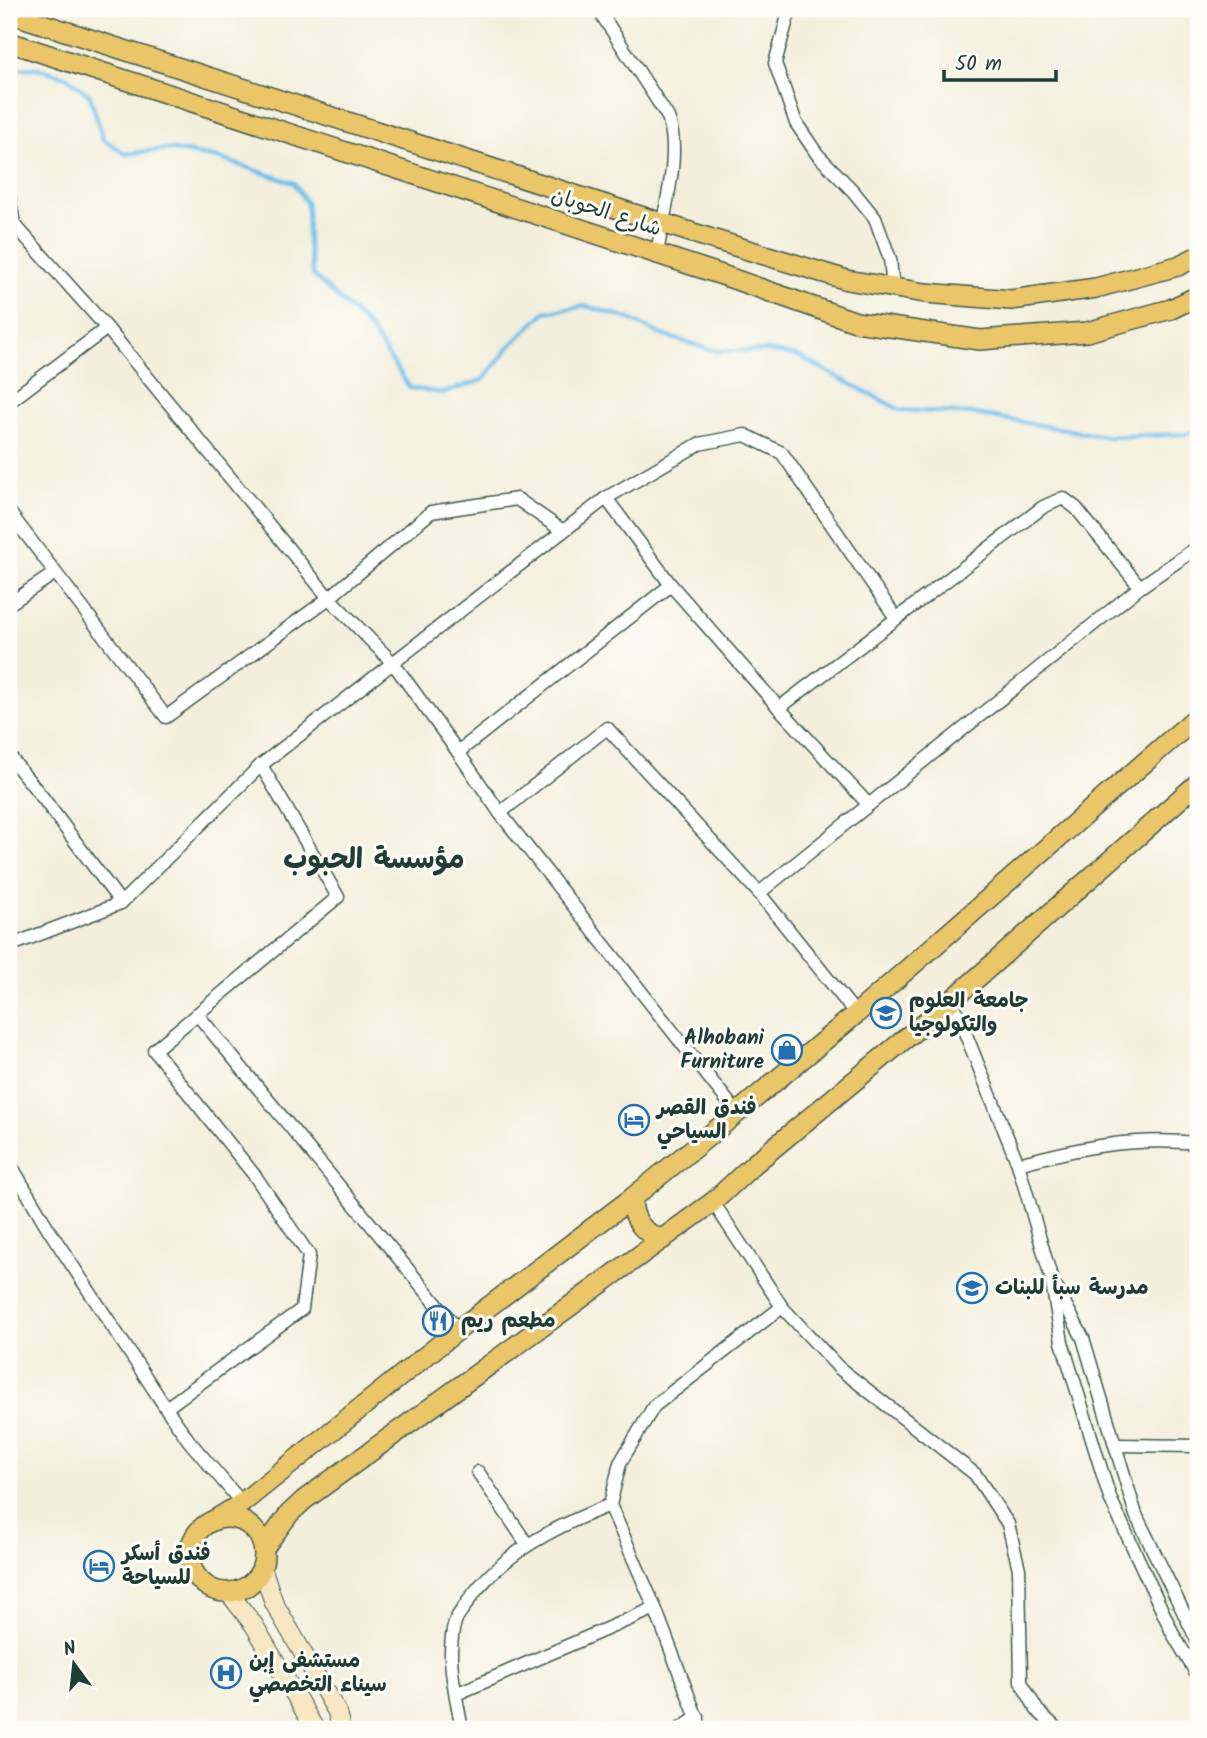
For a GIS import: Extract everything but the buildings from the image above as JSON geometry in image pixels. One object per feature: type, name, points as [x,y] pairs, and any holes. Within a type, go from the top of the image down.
[{"type":"main road","name":"شارع الحوبان","points":[[9,13],[847,279],[925,293],[1011,300],[1096,288],[1178,266],[1198,256]]},
{"type":"main road","name":"شارع الحوبان","points":[[9,42],[657,254],[856,322],[980,340],[1087,332],[1171,309],[1198,296]]},
{"type":"main road","points":[[1198,716],[856,1014],[737,1113],[632,1198],[458,1329],[242,1503],[206,1524],[197,1533],[190,1555],[197,1577],[216,1590],[228,1592],[249,1584],[257,1577],[263,1557],[289,1514],[304,1500],[713,1202],[754,1164],[952,1000],[1198,783]]},
{"type":"main road","points":[[632,1198],[633,1212],[639,1225],[650,1234],[663,1239]]},
{"type":"main road","points":[[216,1519],[241,1520],[260,1536],[274,1603],[337,1712],[341,1729]]},
{"type":"main road","points":[[228,1592],[254,1625],[315,1729]]},
{"type":"street","points":[[598,9],[672,127],[674,158],[657,254]]},
{"type":"street","points":[[790,9],[775,63],[796,123],[817,154],[875,218],[890,259],[893,288]]},
{"type":"street","points":[[9,196],[12,226],[107,328],[329,598],[393,663],[500,813],[737,1113]]},
{"type":"street","points":[[9,402],[107,328]]},
{"type":"street","points":[[9,946],[121,904],[261,765],[606,498],[699,443],[745,435],[782,453],[897,618]]},
{"type":"street","points":[[606,498],[671,585],[867,804]]},
{"type":"street","points":[[779,708],[1043,507],[1063,498],[1076,508],[1140,587]]},
{"type":"street","points":[[9,512],[166,717],[329,598],[431,512],[517,499],[563,531]]},
{"type":"street","points":[[759,893],[1140,587],[1198,547]]},
{"type":"street","points":[[9,604],[55,573]]},
{"type":"street","points":[[458,752],[671,585]]},
{"type":"street","points":[[500,813],[607,728],[759,893],[856,1014]]},
{"type":"street","points":[[9,756],[121,904]]},
{"type":"street","points":[[166,1408],[302,1309],[309,1255],[255,1176],[154,1049],[338,897],[261,765]]},
{"type":"street","points":[[952,1000],[1018,1164],[1051,1277],[1062,1342],[1110,1498],[1173,1634],[1198,1676]]},
{"type":"street","points":[[197,1014],[458,1329]]},
{"type":"street","points":[[1018,1164],[1084,1147],[1120,1142],[1198,1143]]},
{"type":"street","points":[[9,1162],[49,1230],[166,1408],[242,1503]]},
{"type":"street","points":[[713,1202],[782,1307],[839,1368],[975,1474],[1008,1524],[1019,1569],[1021,1682],[1037,1710],[1057,1729]]},
{"type":"street","points":[[1051,1277],[1083,1338],[1136,1515],[1198,1642]]},
{"type":"street","points":[[680,1729],[699,1723],[655,1608],[610,1505],[620,1462],[654,1406],[782,1307]]},
{"type":"street","points":[[1115,1445],[1198,1446]]},
{"type":"street","points":[[478,1472],[527,1544]]},
{"type":"street","points":[[462,1729],[451,1649],[455,1620],[482,1582],[527,1544],[575,1519],[610,1505]]},
{"type":"street","points":[[456,1694],[655,1608]]},
{"type":"waterway","points":[[9,69],[37,68],[67,77],[90,96],[103,139],[125,154],[167,149],[218,158],[294,183],[307,204],[308,242],[313,275],[367,325],[410,388],[442,393],[483,380],[511,345],[545,312],[586,306],[628,318],[662,335],[716,351],[767,351],[798,356],[900,410],[975,414],[1109,437],[1188,434],[1198,428]]},
{"type":"place","name":"جامعة العلوم والتكولوجيا","points":[[886,1013]]},
{"type":"place","name":"Alhobani Furniture","points":[[787,1050]]},
{"type":"place","name":"فندق القصر السياحي","points":[[634,1120]]},
{"type":"place","name":"مدرسة سبأ للبنات","points":[[972,1288]]},
{"type":"place","name":"مطعم ريم","points":[[438,1321]]},
{"type":"place","name":"فندق أسكر للسياحة","points":[[99,1566]]},
{"type":"place","name":"مستشفى إبن سيناء التخصصي","points":[[226,1673]]},
{"type":"district","name":"مؤسسة الحبوب","points":[[374,860]]}]
